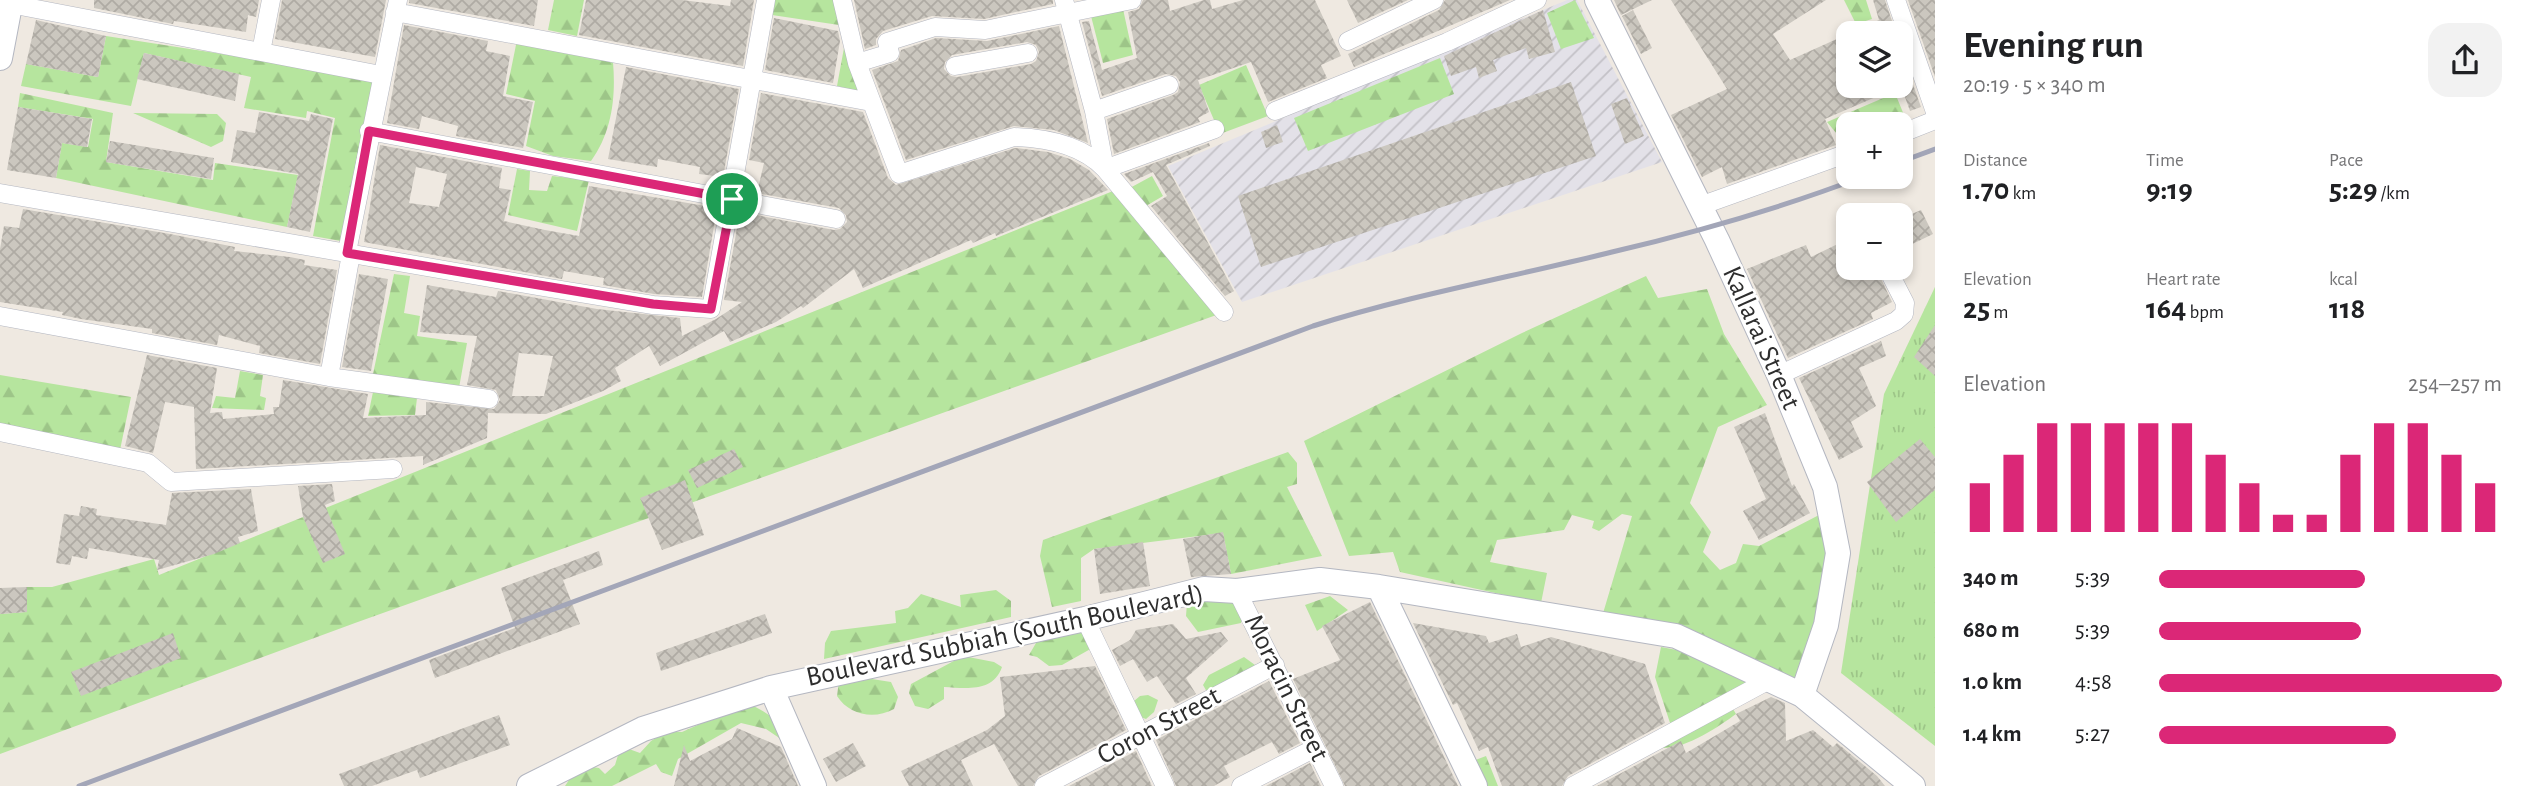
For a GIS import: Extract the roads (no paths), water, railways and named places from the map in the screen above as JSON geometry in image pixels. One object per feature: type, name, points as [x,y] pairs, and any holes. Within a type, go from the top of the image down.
[{"type":"main road","name":"Kallarai Street","points":[[1597,0],[1700,206],[1779,375],[1825,487],[1838,553],[1826,625],[1802,695]]},
{"type":"main road","points":[[0,58],[11,2]]},
{"type":"main road","name":"Boulevard Subbiah (South Boulevard)","points":[[529,786],[643,729],[771,688],[1085,619],[1204,589],[1237,591],[1320,580],[1379,587],[1676,636],[1802,695],[1909,785]]},
{"type":"main road","points":[[1379,587],[1475,786]]},
{"type":"main road","points":[[771,688],[814,786]]},
{"type":"street","points":[[261,52],[271,0]]},
{"type":"street","points":[[0,194],[640,303],[711,309],[754,82],[766,0]]},
{"type":"street","points":[[842,0],[857,63],[899,174],[1014,137],[1031,137],[1076,149],[1093,157],[1105,169],[1224,312]]},
{"type":"street","points":[[857,63],[890,53],[887,42],[935,27],[976,30],[1066,8],[1132,0]]},
{"type":"street","points":[[1348,41],[1434,0]]},
{"type":"street","points":[[1275,111],[1447,42],[1537,0]]},
{"type":"street","points":[[1896,0],[1935,112]]},
{"type":"street","points":[[11,2],[381,75]]},
{"type":"street","points":[[329,377],[369,131],[397,6],[754,82],[870,102]]},
{"type":"street","points":[[1066,8],[1094,110],[1105,169]]},
{"type":"street","points":[[976,30],[982,62]]},
{"type":"street","points":[[955,66],[1028,53]]},
{"type":"street","points":[[1094,110],[1169,85]]},
{"type":"street","points":[[1913,129],[1935,120]]},
{"type":"street","points":[[1105,169],[1216,129]]},
{"type":"street","points":[[369,131],[836,219]]},
{"type":"street","points":[[1700,206],[1836,157]]},
{"type":"street","points":[[1779,375],[1896,321],[1904,314],[1905,303],[1893,280]]},
{"type":"street","points":[[0,316],[329,377],[489,399]]},
{"type":"street","points":[[0,432],[148,463],[172,482],[393,469]]},
{"type":"street","name":"Moracin Street","points":[[1237,591],[1334,786]]},
{"type":"street","points":[[1085,619],[1165,786]]},
{"type":"street","name":"Coron Street","points":[[1044,786],[1275,665]]},
{"type":"street","points":[[1573,786],[1771,679]]},
{"type":"street","points":[[1241,786],[1315,748]]},
{"type":"railway","points":[[1913,157],[1935,149]]},
{"type":"railway","points":[[79,786],[1313,326],[1424,296],[1707,228],[1836,186]]}]
